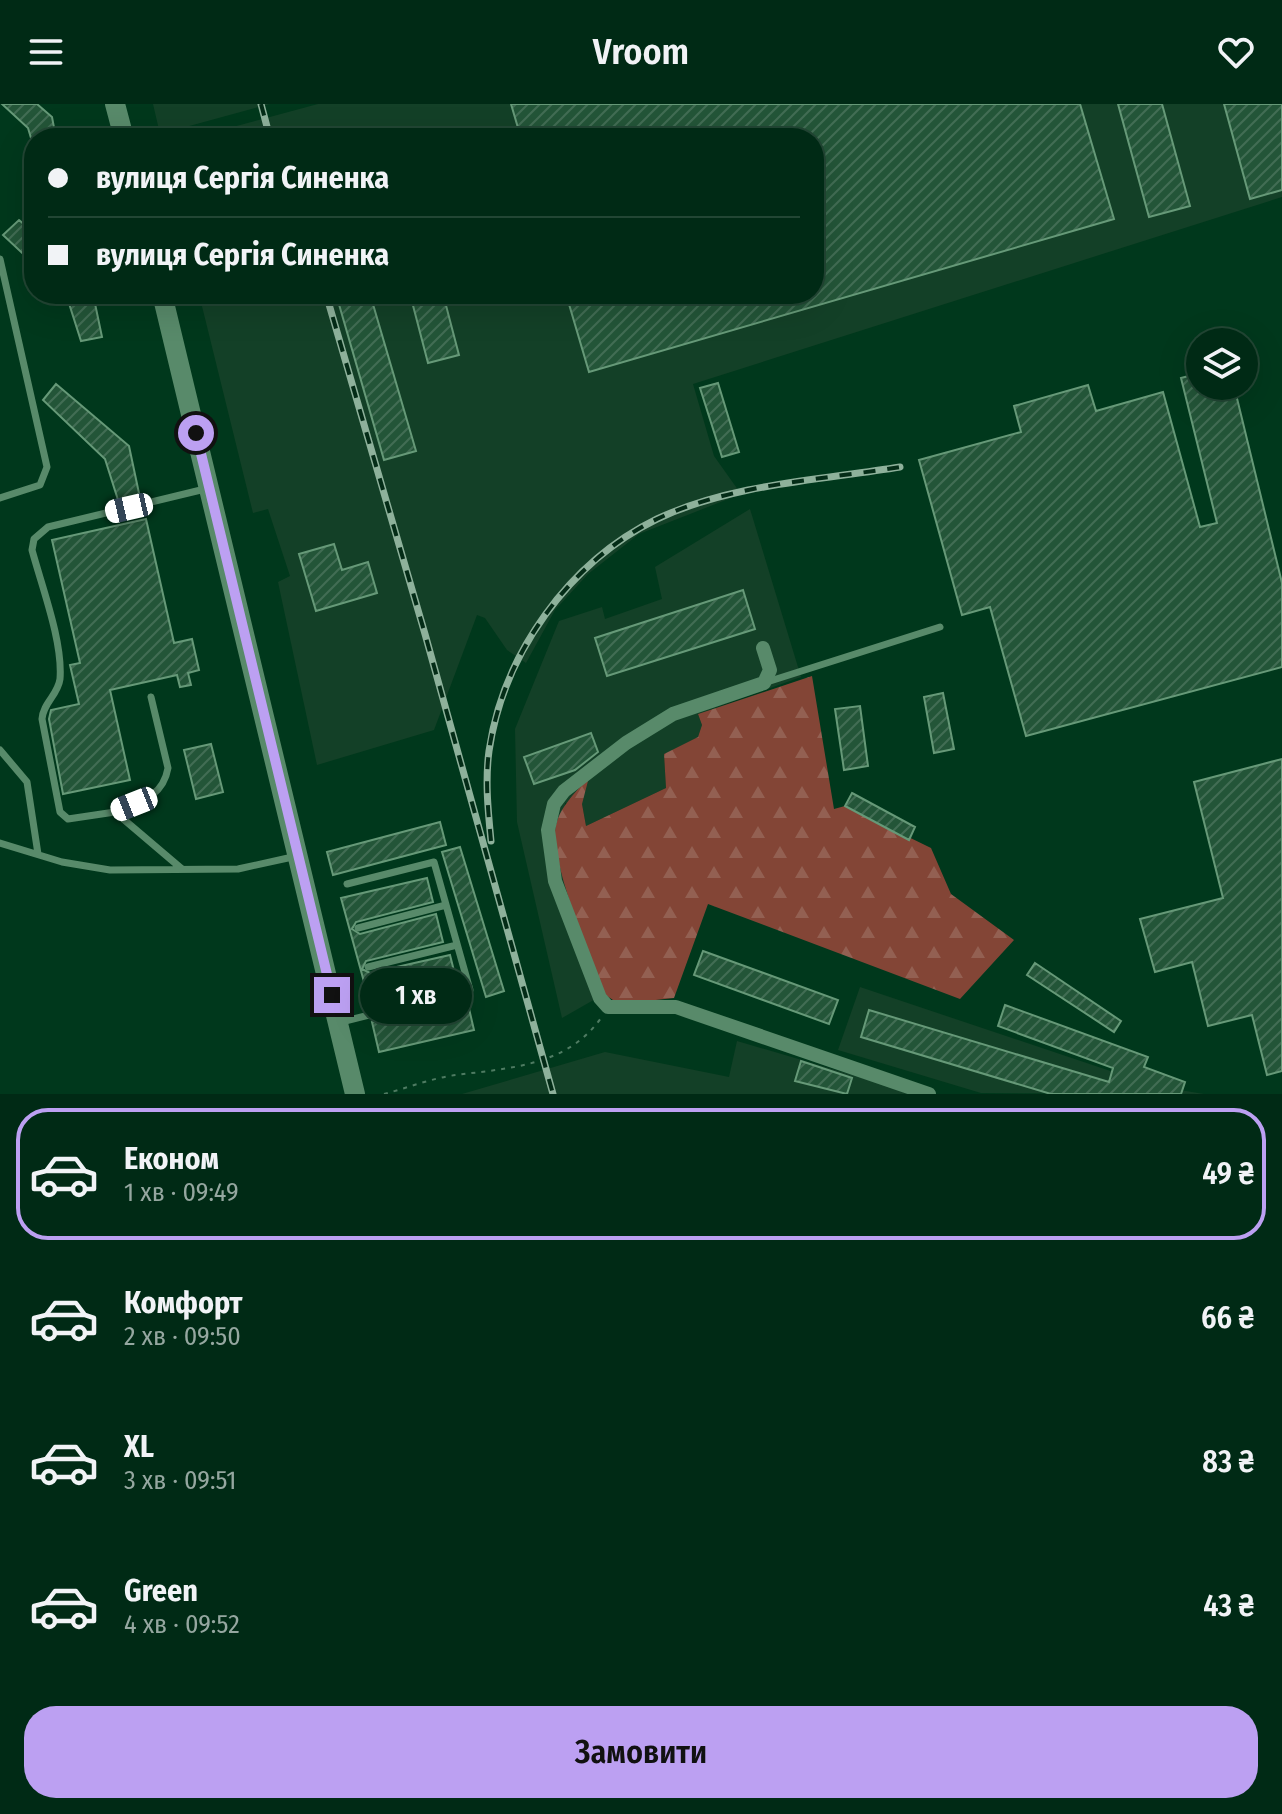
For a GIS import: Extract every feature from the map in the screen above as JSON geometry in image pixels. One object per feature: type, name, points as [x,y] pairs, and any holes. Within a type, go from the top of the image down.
[{"type":"street","points":[[115,104],[121,128]]},
{"type":"street","points":[[164,304],[355,1094]]},
{"type":"street","points":[[763,648],[770,670],[764,683],[673,714],[626,743],[564,791],[554,804],[548,830],[555,881],[600,998],[608,1007],[616,1010],[653,1005],[676,1007],[929,1094]]},
{"type":"lane","points":[[0,259],[47,467],[40,485],[0,498]]},
{"type":"lane","points":[[151,697],[168,768],[166,779],[153,796],[115,812],[68,819],[58,806],[42,719],[44,709],[58,688],[60,668],[32,550],[34,539],[48,527],[209,489]]},
{"type":"lane","points":[[764,683],[940,627]]},
{"type":"lane","points":[[0,750],[27,782],[38,854]]},
{"type":"lane","points":[[115,812],[182,869]]},
{"type":"lane","points":[[0,843],[110,870],[238,869],[299,855]]},
{"type":"lane","points":[[339,1023],[470,990],[434,862],[347,884]]},
{"type":"lane","points":[[358,928],[446,905]]},
{"type":"lane","points":[[368,967],[457,945]]},
{"type":"path","points":[[384,1094],[454,1075],[493,1073],[544,1062],[587,1037],[608,1007]]},
{"type":"shaded area","points":[[153,104],[270,104],[182,128],[159,128]]},
{"type":"shaded area","points":[[318,104],[1276,104],[1282,124],[1282,197],[693,384],[714,456],[741,494],[639,534],[588,574],[555,610],[526,663],[507,650],[485,618],[477,615],[434,730],[317,765],[278,582],[290,576],[268,509],[253,513],[201,304],[824,304],[824,128],[229,128]]},
{"type":"shaded area","points":[[750,509],[801,677],[698,714],[702,725],[698,737],[664,754],[666,788],[586,826],[582,804],[565,803],[604,994],[562,1018],[517,822],[515,729],[559,621],[602,607],[605,619],[662,599],[655,567]]},
{"type":"shaded area","points":[[860,987],[1155,1086],[1204,1094],[981,1093],[838,1050]]},
{"type":"shaded area","points":[[737,1041],[917,1094],[462,1094],[605,1052],[729,1077]]},
{"type":"green space","points":[[812,676],[834,809],[845,806],[931,848],[951,894],[1014,940],[960,999],[708,904],[674,998],[619,1004],[604,994],[567,893],[555,834],[562,810],[589,777],[582,804],[586,826],[666,788],[664,754],[698,737],[702,725],[698,714]]},
{"type":"building","points":[[2,104],[37,104],[52,117],[54,128],[28,128]]},
{"type":"building","points":[[511,104],[1080,104],[1114,219],[824,304],[824,128],[518,128]]},
{"type":"building","points":[[1118,104],[1162,104],[1190,206],[1149,217]]},
{"type":"building","points":[[1224,104],[1282,104],[1282,190],[1250,199]]},
{"type":"building","points":[[19,220],[24,224],[24,255],[3,235]]},
{"type":"building","points":[[69,304],[95,304],[102,337],[81,341]]},
{"type":"building","points":[[339,304],[373,304],[416,451],[384,460]]},
{"type":"building","points":[[413,304],[446,304],[459,355],[428,363]]},
{"type":"building","points":[[569,304],[822,304],[589,372]]},
{"type":"building","points":[[1186,377],[1186,398],[1181,378]]},
{"type":"building","points":[[718,383],[739,452],[722,457],[700,388]]},
{"type":"building","points":[[56,384],[129,446],[140,498],[119,503],[105,459],[43,400]]},
{"type":"building","points":[[1088,385],[1096,411],[1163,392],[1200,527],[1217,523],[1186,400],[1237,400],[1282,583],[1282,667],[1026,736],[990,607],[962,615],[919,460],[1021,432],[1014,406]]},
{"type":"building","points":[[146,519],[174,643],[192,639],[199,670],[188,673],[191,685],[180,687],[177,675],[110,690],[130,780],[63,794],[49,719],[51,710],[79,704],[70,665],[80,663],[52,540]]},
{"type":"building","points":[[334,544],[342,570],[368,562],[377,593],[316,611],[299,554]]},
{"type":"building","points":[[743,590],[755,629],[607,676],[595,638]]},
{"type":"building","points":[[943,693],[954,749],[934,753],[924,697]]},
{"type":"building","points":[[860,706],[868,766],[844,770],[835,709]]},
{"type":"building","points":[[591,733],[598,752],[575,770],[534,784],[524,757]]},
{"type":"building","points":[[211,744],[223,792],[196,799],[184,750]]},
{"type":"building","points":[[1282,759],[1282,1071],[1267,1075],[1252,1015],[1208,1026],[1192,962],[1155,972],[1140,919],[1223,898],[1194,782]]},
{"type":"building","points":[[852,793],[915,827],[909,840],[845,806]]},
{"type":"building","points":[[440,822],[446,845],[333,875],[327,852]]},
{"type":"building","points":[[460,847],[504,991],[486,997],[442,852]]},
{"type":"building","points":[[427,878],[433,902],[356,922],[352,929],[360,934],[436,914],[443,942],[366,961],[362,969],[370,973],[450,955],[456,979],[369,1000],[341,898]]},
{"type":"building","points":[[703,951],[838,1000],[829,1024],[694,975]]},
{"type":"building","points":[[1035,963],[1121,1021],[1114,1032],[1027,975]]},
{"type":"building","points":[[467,1000],[474,1030],[379,1052],[372,1022]]},
{"type":"building","points":[[1005,1005],[1148,1057],[1144,1067],[1185,1082],[1181,1094],[1051,1094],[861,1037],[869,1010],[1109,1082],[1113,1068],[998,1026]]},
{"type":"building","points":[[801,1061],[852,1078],[847,1094],[795,1081]]},
{"type":"railway","points":[[261,104],[267,128]]},
{"type":"railway","points":[[329,304],[553,1094]]},
{"type":"railway","points":[[491,841],[487,784],[489,751],[509,680],[525,646],[545,615],[596,560],[625,537],[685,507],[776,485],[900,467]]},
{"type":"route","points":[[196,433],[332,995]]}]
